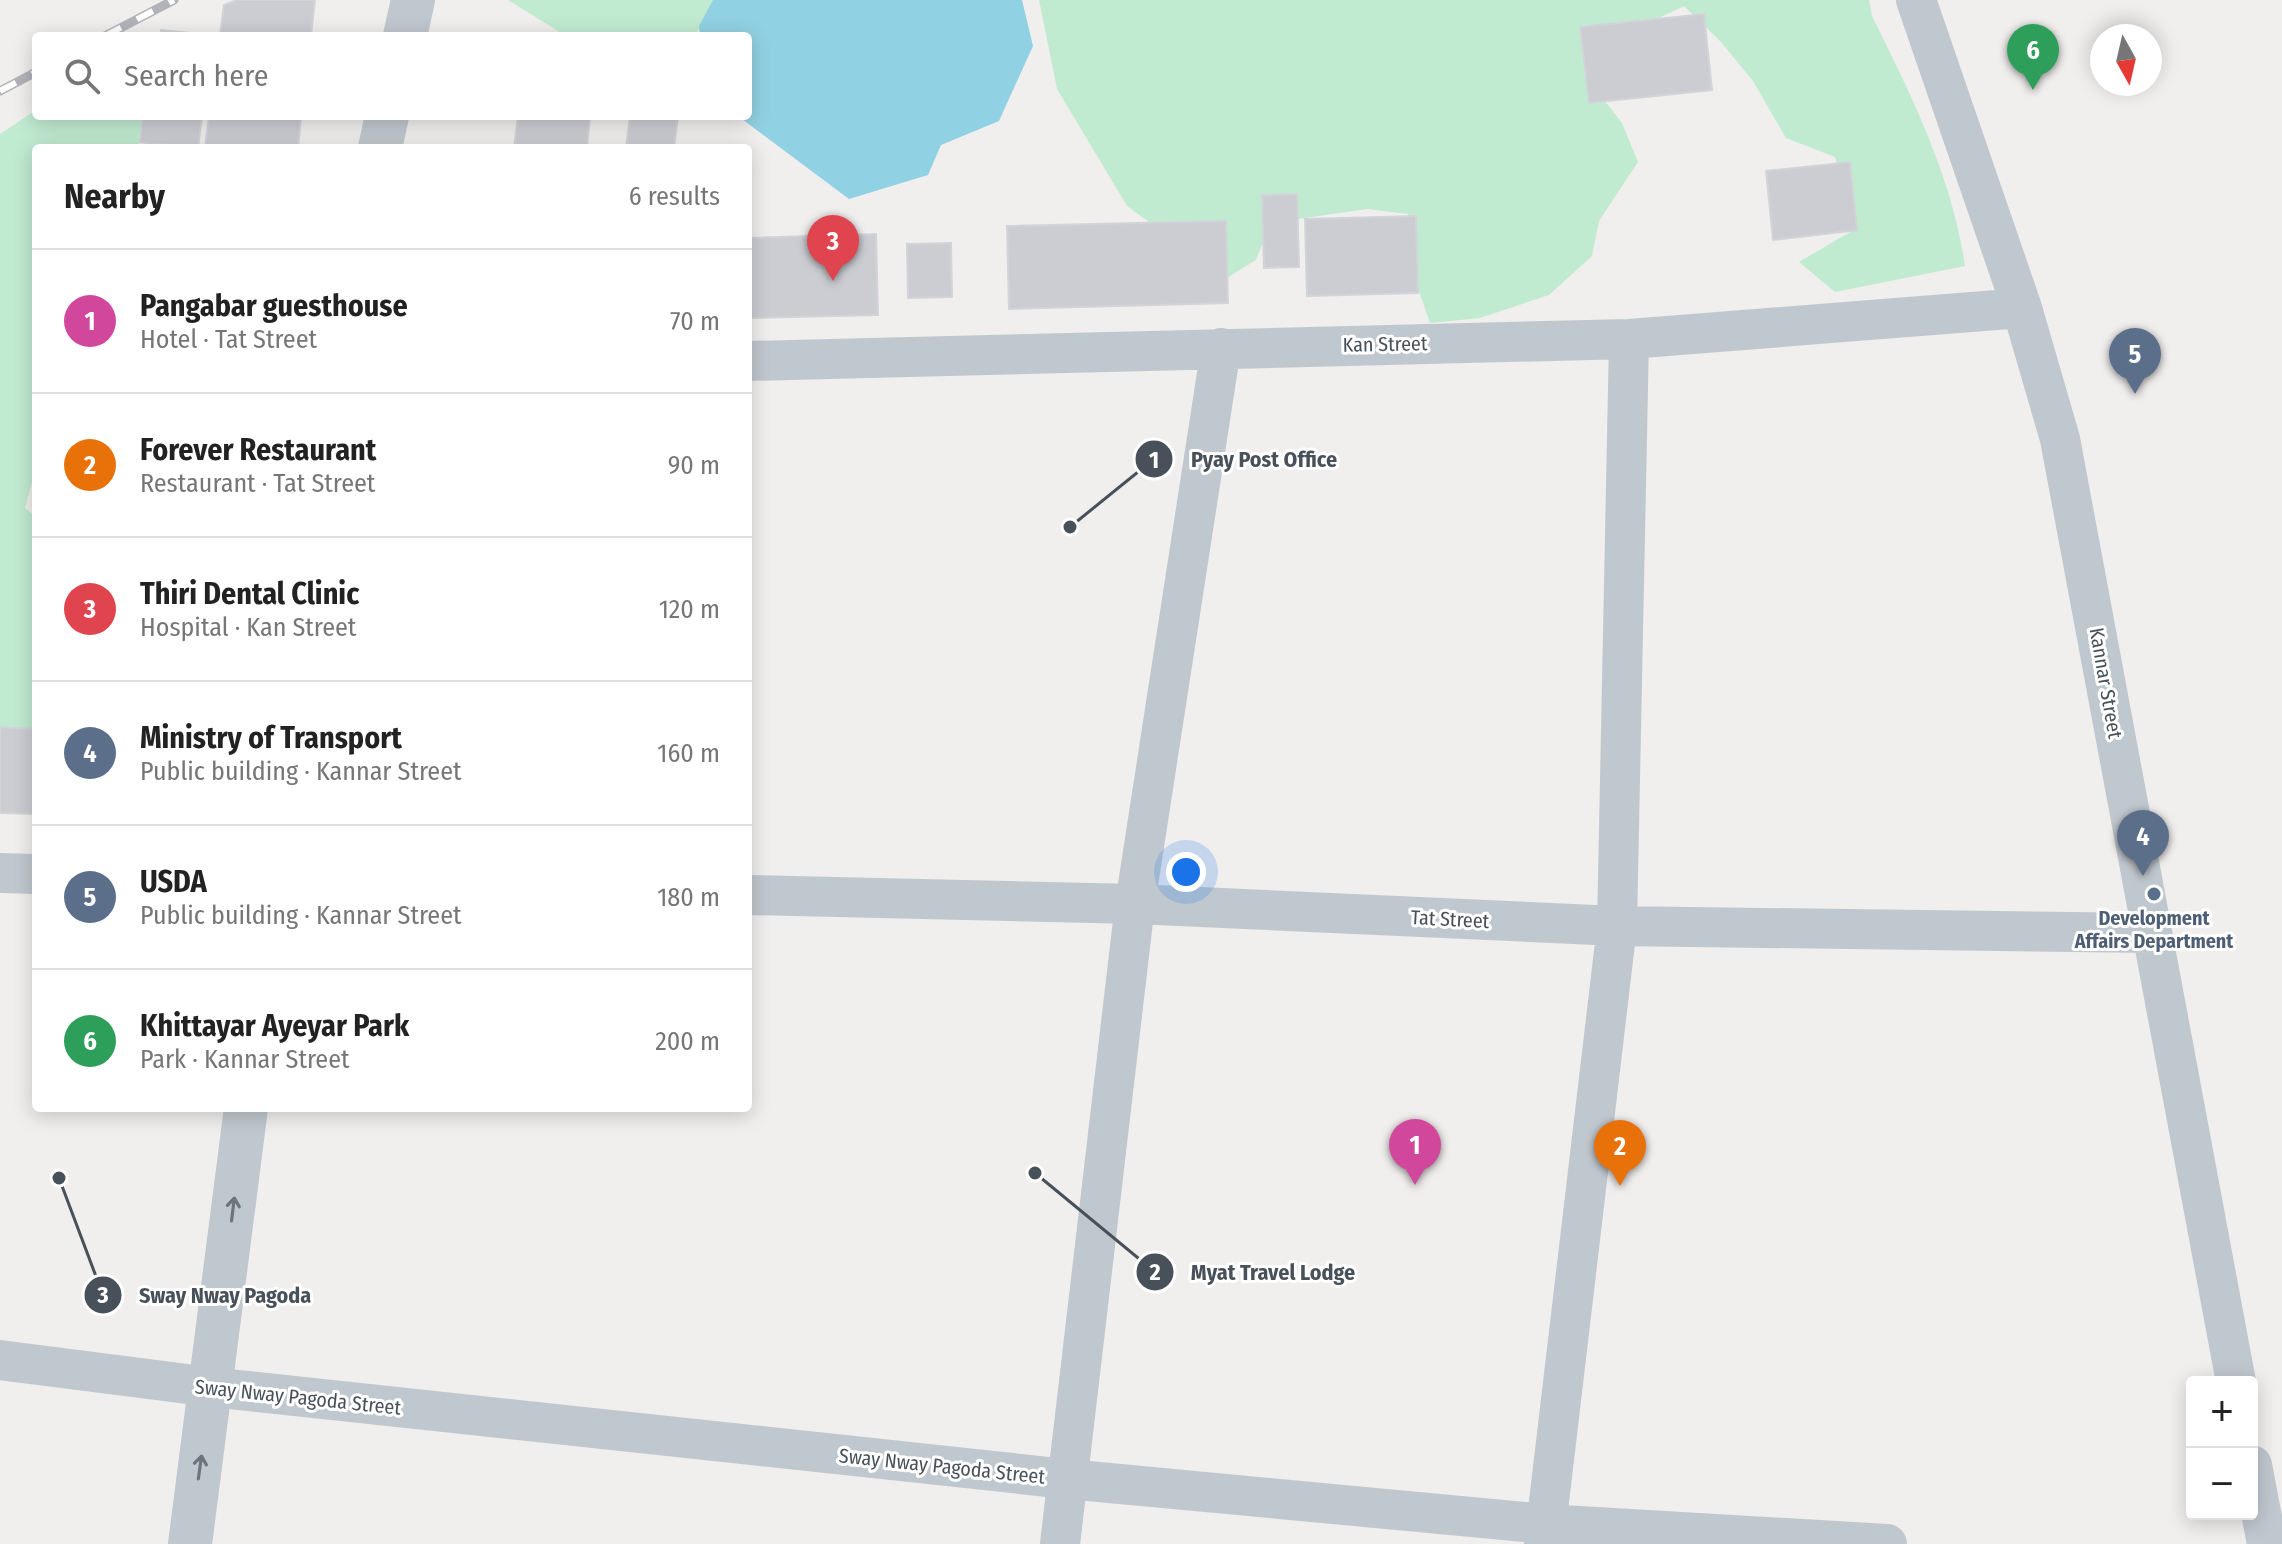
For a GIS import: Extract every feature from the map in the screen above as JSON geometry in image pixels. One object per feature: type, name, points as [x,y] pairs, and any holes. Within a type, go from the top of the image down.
[{"type":"street","points":[[406,32],[413,0]]},
{"type":"street","name":"Kannar Street","points":[[1916,0],[2022,308],[2060,439],[2235,1376]]},
{"type":"street","points":[[381,144],[386,120]]},
{"type":"street","name":"Kan Street","points":[[752,361],[1629,339],[2022,308]]},
{"type":"street","points":[[1545,1534],[1617,926],[1629,339]]},
{"type":"street","points":[[1060,1544],[1135,904],[1221,348]]},
{"type":"street","points":[[0,873],[32,874]]},
{"type":"street","name":"Tat Street","points":[[752,895],[1135,904],[1617,926],[2152,933]]},
{"type":"street","points":[[190,1544],[245,1112]]},
{"type":"street","name":"Sway Nway Pagoda Street","points":[[0,1360],[211,1387],[1545,1534],[1887,1544]]},
{"type":"street","points":[[2258,1497],[2267,1544]]},
{"type":"green space","points":[[508,0],[721,0],[697,32],[560,32]]},
{"type":"green space","points":[[1039,0],[1869,0],[1872,16],[1929,138],[1951,200],[1965,266],[1835,292],[1799,262],[1857,228],[1835,157],[1786,138],[1753,81],[1721,42],[1684,6],[1627,33],[1584,74],[1622,123],[1638,162],[1599,221],[1592,256],[1549,295],[1480,318],[1430,323],[1414,277],[1408,214],[1367,209],[1271,223],[1256,260],[1227,278],[1127,206],[1057,89]]},
{"type":"green space","points":[[32,113],[32,120],[142,120],[138,144],[32,144],[32,482],[25,508],[32,514],[32,750],[0,739],[0,134]]},
{"type":"water","points":[[713,0],[1022,0],[1033,46],[999,121],[941,145],[928,175],[849,199],[743,120],[752,120],[752,32],[700,32],[699,26]]},
{"type":"building","points":[[237,0],[315,0],[311,32],[221,32],[224,5]]},
{"type":"building","points":[[1704,14],[1712,90],[1589,103],[1580,27]]},
{"type":"building","points":[[143,120],[202,120],[198,144],[140,142]]},
{"type":"building","points":[[208,120],[301,120],[298,144],[206,144]]},
{"type":"building","points":[[518,120],[590,120],[587,144],[514,144]]},
{"type":"building","points":[[630,120],[678,120],[674,144],[626,144]]},
{"type":"building","points":[[1850,162],[1857,230],[1773,240],[1766,171]]},
{"type":"building","points":[[1297,194],[1299,267],[1264,268],[1262,195]]},
{"type":"building","points":[[1416,216],[1418,293],[1307,296],[1305,219]]},
{"type":"building","points":[[1226,221],[1228,303],[1009,309],[1007,226]]},
{"type":"building","points":[[876,234],[878,315],[752,318],[752,238]]},
{"type":"building","points":[[951,243],[952,297],[908,298],[907,244]]},
{"type":"building","points":[[0,727],[32,729],[32,814],[0,813]]},
{"type":"railway","points":[[113,32],[174,0]]},
{"type":"railway","points":[[0,91],[32,74]]},
{"type":"place","name":"Khittayar Ayeyar Park","points":[[2033,90]]},
{"type":"place","name":"Thiri Dental Clinic","points":[[833,281]]},
{"type":"place","name":"USDA","points":[[2135,394]]},
{"type":"place","name":"Pyay Post Office","points":[[1070,527]]},
{"type":"place","name":"Ministry of Transport","points":[[2143,876]]},
{"type":"place","name":"Development Affairs Department","points":[[2154,894]]},
{"type":"place","name":"Myat Travel Lodge","points":[[1035,1173]]},
{"type":"place","name":"Sway Nway Pagoda","points":[[59,1178]]},
{"type":"place","name":"Pangabar guesthouse","points":[[1415,1185]]},
{"type":"place","name":"Forever Restaurant","points":[[1620,1186]]}]
